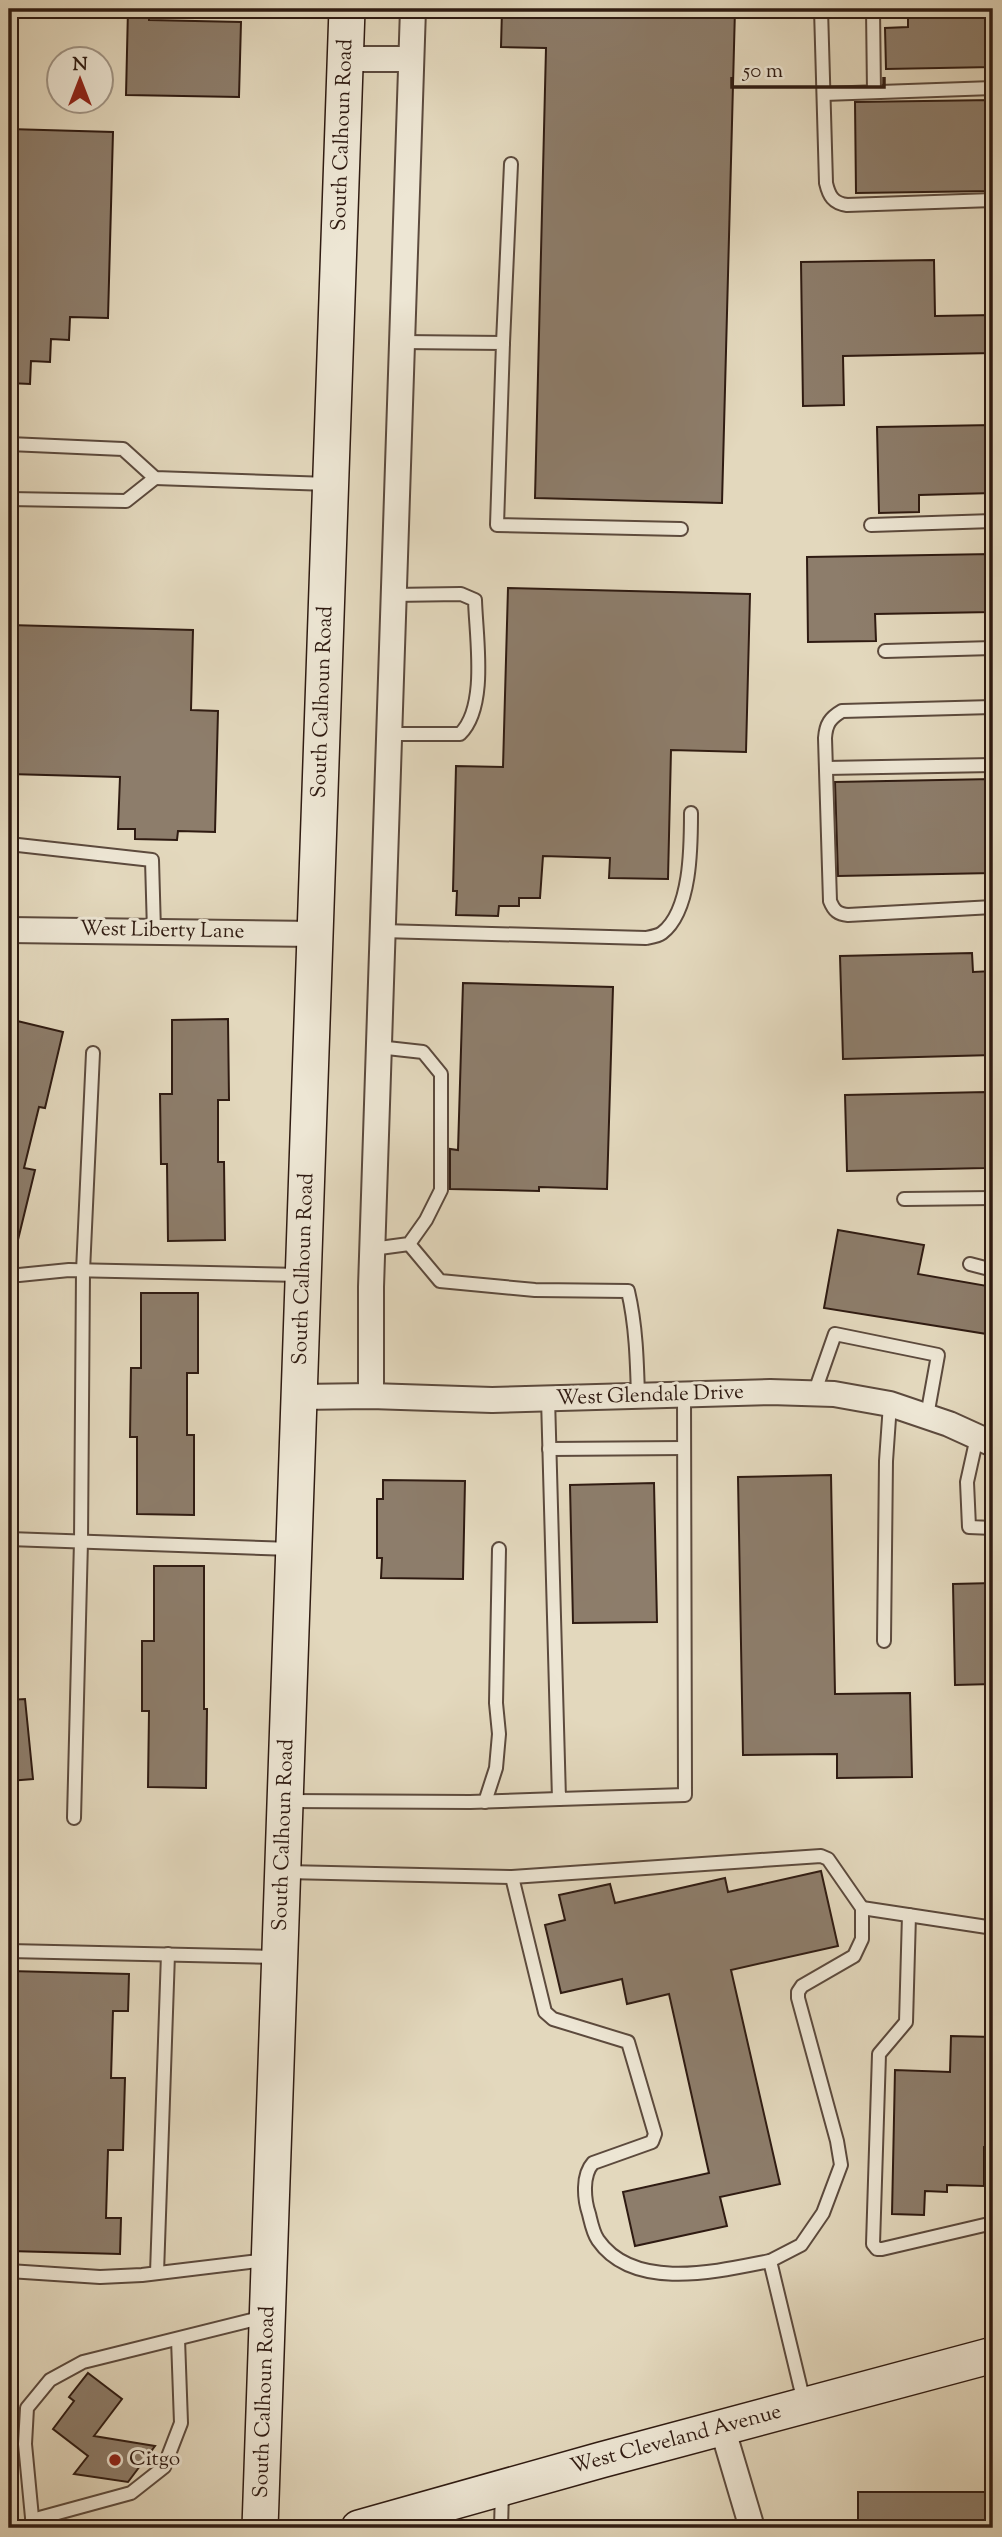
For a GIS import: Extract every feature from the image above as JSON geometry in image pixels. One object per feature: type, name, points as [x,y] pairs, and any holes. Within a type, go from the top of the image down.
[{"type":"street","name":"South Calhoun Road","points":[[260,2528],[347,9]]},
{"type":"street","points":[[371,1396],[378,1047],[413,9]]},
{"type":"street","points":[[346,59],[411,59]]},
{"type":"street","name":"West Liberty Lane","points":[[9,930],[315,934]]},
{"type":"street","name":"West Glendale Drive","points":[[299,1397],[371,1396],[492,1400],[834,1394],[890,1404],[985,1440]]},
{"type":"street","name":"West Cleveland Avenue","points":[[359,2528],[993,2355]]},
{"type":"street","points":[[722,2427],[752,2528]]},
{"type":"lane","points":[[821,9],[826,183],[829,195],[838,204],[847,205],[993,200]]},
{"type":"lane","points":[[873,9],[874,92]]},
{"type":"lane","points":[[824,94],[993,88]]},
{"type":"lane","points":[[511,164],[498,525],[681,529]]},
{"type":"lane","points":[[402,342],[503,343]]},
{"type":"lane","points":[[9,444],[123,449],[155,478],[331,484]]},
{"type":"lane","points":[[9,499],[126,502],[155,478]]},
{"type":"lane","points":[[870,525],[993,521]]},
{"type":"lane","points":[[388,734],[460,734],[470,725],[477,688],[475,600],[461,594],[392,596]]},
{"type":"lane","points":[[885,651],[993,648]]},
{"type":"lane","points":[[993,707],[842,711],[832,717],[826,726],[833,909],[848,915],[993,907]]},
{"type":"lane","points":[[826,768],[993,765]]},
{"type":"lane","points":[[382,931],[646,938],[661,934],[681,902],[688,877],[691,864],[691,813]]},
{"type":"lane","points":[[9,844],[152,859],[154,931]]},
{"type":"lane","points":[[372,1248],[409,1244],[426,1220],[441,1190],[441,1074],[423,1052],[378,1047]]},
{"type":"lane","points":[[74,1818],[81,1541],[83,1271],[93,1053]]},
{"type":"lane","points":[[904,1199],[993,1198]]},
{"type":"lane","points":[[409,1244],[440,1281],[535,1290],[628,1291],[635,1334],[638,1396]]},
{"type":"lane","points":[[970,1264],[993,1270]]},
{"type":"lane","points":[[9,1276],[83,1271],[303,1275]]},
{"type":"lane","points":[[814,1394],[835,1334],[938,1355],[927,1416]]},
{"type":"lane","points":[[285,1801],[485,1802],[685,1795],[684,1395]]},
{"type":"lane","points":[[548,1398],[559,1799]]},
{"type":"lane","points":[[884,1641],[886,1461],[890,1404]]},
{"type":"lane","points":[[985,1440],[967,1482],[970,1527],[993,1528]]},
{"type":"lane","points":[[549,1449],[684,1448]]},
{"type":"lane","points":[[9,1539],[294,1549]]},
{"type":"lane","points":[[485,1802],[496,1768],[499,1734],[496,1703],[499,1549]]},
{"type":"lane","points":[[993,1711],[993,1762]]},
{"type":"lane","points":[[282,1872],[512,1877],[821,1856],[828,1859],[862,1908],[862,1939],[854,1956],[802,1986],[798,1992],[841,2165],[822,2213],[801,2245],[770,2261],[712,2273],[658,2273],[622,2263],[597,2239],[587,2208],[588,2169],[593,2163],[652,2143],[655,2134],[628,2042],[553,2019],[545,2012],[512,1877]]},
{"type":"lane","points":[[862,1908],[987,1927],[993,1931]]},
{"type":"lane","points":[[909,1915],[906,2022],[879,2054],[873,2244],[877,2249],[882,2249],[993,2223]]},
{"type":"lane","points":[[9,1951],[280,1957]]},
{"type":"lane","points":[[157,2273],[168,1955]]},
{"type":"lane","points":[[9,2271],[100,2277],[270,2260]]},
{"type":"lane","points":[[770,2261],[804,2406]]},
{"type":"lane","points":[[178,2339],[181,2423],[164,2467],[131,2493],[32,2524],[24,2444],[27,2407],[50,2380],[83,2362],[268,2316]]},
{"type":"lane","points":[[501,2528],[502,2489]]},
{"type":"building","points":[[128,9],[149,9],[149,20],[241,22],[239,97],[126,95]]},
{"type":"building","points":[[502,9],[735,9],[722,503],[535,498],[546,48],[501,47]]},
{"type":"building","points":[[908,9],[993,9],[993,67],[886,69],[885,28],[908,27]]},
{"type":"building","points":[[993,100],[993,191],[856,193],[855,102]]},
{"type":"building","points":[[9,129],[113,132],[108,318],[70,317],[69,340],[51,339],[50,362],[31,361],[30,384],[9,383]]},
{"type":"building","points":[[934,260],[935,316],[993,315],[993,353],[843,356],[844,405],[803,406],[801,262]]},
{"type":"building","points":[[993,425],[993,493],[919,495],[919,512],[879,513],[877,427]]},
{"type":"building","points":[[993,554],[993,612],[875,614],[876,641],[808,642],[807,557]]},
{"type":"building","points":[[508,588],[750,594],[746,752],[671,750],[668,879],[609,878],[610,858],[543,856],[540,898],[519,898],[519,906],[499,906],[498,916],[456,915],[457,891],[453,891],[456,766],[503,767]]},
{"type":"building","points":[[9,625],[193,630],[191,710],[218,711],[215,832],[178,831],[177,840],[135,839],[135,829],[118,829],[120,777],[9,774]]},
{"type":"building","points":[[993,779],[993,873],[838,876],[835,782]]},
{"type":"building","points":[[972,953],[973,972],[993,971],[993,1055],[843,1059],[840,956]]},
{"type":"building","points":[[463,983],[613,987],[607,1189],[450,1189],[450,1149],[458,1150]]},
{"type":"building","points":[[9,1019],[63,1032],[45,1108],[39,1107],[24,1168],[35,1170],[15,1252],[9,1251]]},
{"type":"building","points":[[228,1019],[229,1100],[218,1100],[218,1162],[224,1162],[225,1240],[168,1241],[167,1164],[161,1164],[160,1094],[172,1094],[172,1020]]},
{"type":"building","points":[[986,1092],[986,1105],[993,1105],[993,1157],[985,1157],[985,1168],[847,1171],[845,1095]]},
{"type":"building","points":[[838,1230],[924,1245],[918,1274],[993,1287],[993,1335],[824,1308]]},
{"type":"building","points":[[141,1293],[198,1293],[198,1373],[187,1373],[187,1435],[194,1435],[194,1515],[137,1514],[137,1437],[130,1437],[131,1368],[141,1368]]},
{"type":"building","points":[[831,1475],[835,1694],[910,1693],[912,1777],[837,1778],[837,1754],[743,1755],[738,1477]]},
{"type":"building","points":[[383,1480],[465,1481],[463,1579],[381,1578],[382,1558],[377,1558],[377,1499],[383,1499]]},
{"type":"building","points":[[654,1483],[657,1622],[573,1623],[570,1485]]},
{"type":"building","points":[[154,1566],[204,1566],[206,1788],[148,1787],[149,1711],[142,1711],[142,1641],[154,1641]]},
{"type":"building","points":[[993,1583],[993,1684],[955,1685],[953,1584]]},
{"type":"building","points":[[25,1699],[33,1779],[9,1781],[9,1700]]},
{"type":"building","points":[[821,1871],[838,1946],[731,1970],[780,2184],[720,2197],[727,2226],[635,2246],[623,2192],[709,2173],[669,1994],[627,2004],[622,1979],[561,1993],[545,1925],[565,1920],[559,1895],[610,1884],[615,1903],[725,1878],[728,1892]]},
{"type":"building","points":[[9,1971],[129,1974],[128,2011],[113,2011],[111,2078],[125,2078],[123,2150],[108,2150],[106,2218],[121,2218],[120,2254],[9,2251]]},
{"type":"building","points":[[951,2036],[993,2037],[993,2148],[984,2147],[984,2186],[947,2185],[947,2192],[925,2191],[924,2215],[892,2214],[895,2070],[950,2072]]},
{"type":"building","points":[[88,2373],[122,2399],[94,2436],[155,2446],[128,2482],[74,2474],[88,2456],[53,2429],[74,2401],[69,2397]]},
{"type":"building","points":[[858,2492],[993,2492],[993,2528],[858,2528]]},
{"type":"place","name":"Citgo","points":[[115,2460]]}]
